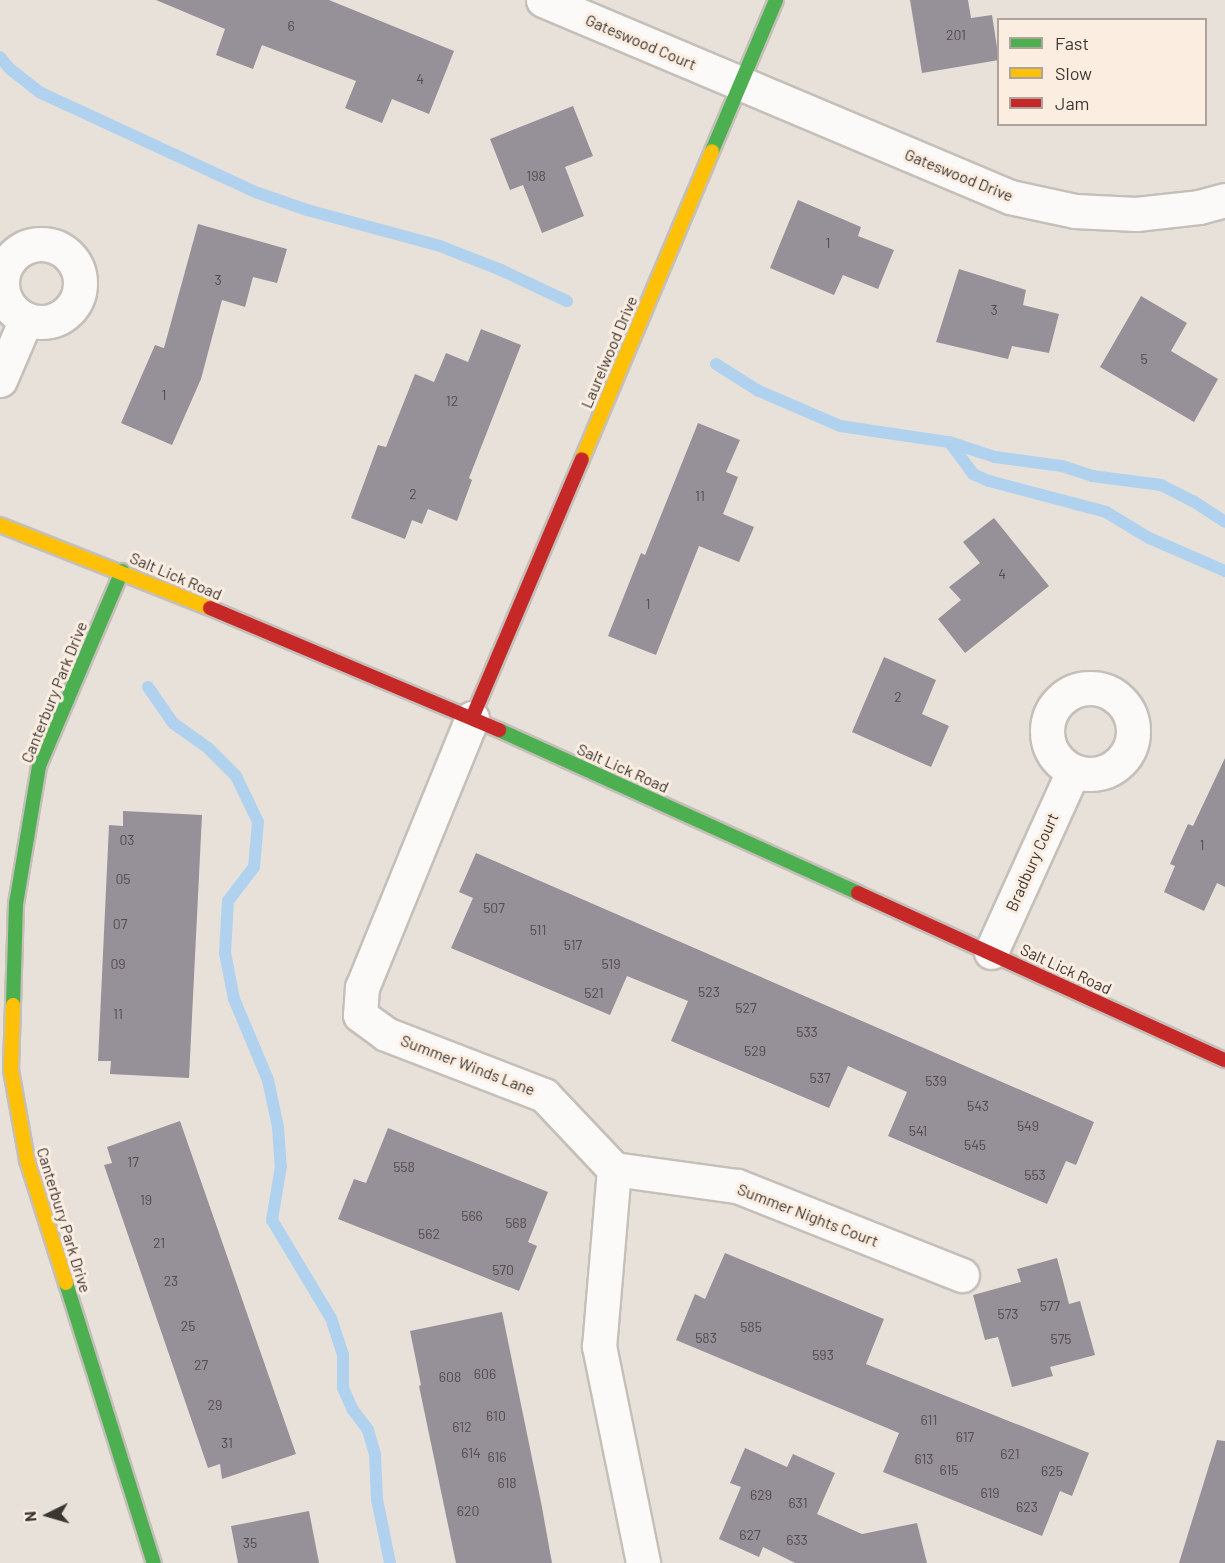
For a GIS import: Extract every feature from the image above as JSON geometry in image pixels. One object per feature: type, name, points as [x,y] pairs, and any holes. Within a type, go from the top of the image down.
[{"type":"street","name":"Gateswood Court","points":[[543,0],[740,85]]},
{"type":"street","name":"Laurelwood Drive","points":[[472,718],[776,0]]},
{"type":"street","name":"Gateswood Drive","points":[[740,85],[1010,198],[1075,211],[1136,214],[1199,207],[1225,201]]},
{"type":"street","points":[[0,381],[26,319]]},
{"type":"street","name":"Salt Lick Road","points":[[0,525],[122,571],[472,718],[1225,1060]]},
{"type":"street","name":"Canterbury Park Drive","points":[[122,571],[39,766],[16,904],[11,1070],[27,1160],[154,1563]]},
{"type":"street","name":"Summer Winds Lane","points":[[472,718],[362,987],[360,1015],[386,1034],[544,1095],[614,1169]]},
{"type":"street","name":"Bradbury Court","points":[[991,952],[1073,771]]},
{"type":"street","points":[[614,1169],[599,1346],[643,1563]]},
{"type":"street","name":"Summer Nights Court","points":[[614,1169],[737,1186],[962,1275]]},
{"type":"building","points":[[156,0],[329,0],[454,51],[429,114],[392,99],[382,123],[345,108],[356,81],[262,45],[253,69],[216,55],[225,29]]},
{"type":"building","points":[[910,0],[968,0],[971,18],[992,15],[997,60],[922,73]]},
{"type":"building","points":[[573,106],[593,156],[565,167],[584,216],[542,233],[523,185],[510,190],[490,139]]},
{"type":"building","points":[[798,200],[861,227],[858,236],[894,250],[878,289],[843,275],[834,295],[770,268]]},
{"type":"building","points":[[198,224],[287,249],[277,283],[253,277],[245,307],[222,300],[201,379],[172,445],[121,423],[155,345],[164,348]]},
{"type":"building","points":[[959,269],[1026,290],[1023,305],[1059,314],[1049,353],[1012,346],[1008,359],[936,342]]},
{"type":"building","points":[[1141,296],[1187,323],[1171,351],[1218,379],[1194,422],[1100,367]]},
{"type":"building","points":[[481,329],[521,345],[469,478],[472,480],[457,521],[428,509],[422,524],[412,520],[405,539],[351,518],[378,445],[386,447],[415,374],[434,382],[446,353],[468,362]]},
{"type":"building","points":[[698,423],[740,440],[726,472],[738,477],[723,514],[754,527],[739,562],[699,546],[656,655],[608,636],[641,553],[645,555]]},
{"type":"building","points":[[994,518],[1049,586],[965,653],[938,619],[961,600],[949,587],[980,563],[963,542]]},
{"type":"building","points":[[884,657],[936,680],[922,714],[949,726],[931,767],[852,732]]},
{"type":"building","points":[[1225,758],[1225,887],[1217,883],[1204,911],[1164,892],[1175,866],[1170,864],[1188,824],[1193,826]]},
{"type":"building","points":[[123,811],[202,815],[189,1078],[110,1074],[111,1061],[98,1061],[109,825],[123,826]]},
{"type":"building","points":[[476,853],[1094,1122],[1076,1165],[1066,1161],[1047,1204],[888,1136],[907,1092],[848,1066],[829,1108],[671,1041],[688,1001],[627,976],[610,1015],[451,948],[473,898],[459,892]]},
{"type":"building","points":[[180,1121],[296,1454],[222,1479],[220,1464],[208,1468],[104,1165],[112,1163],[107,1147]]},
{"type":"building","points":[[388,1128],[548,1192],[528,1242],[537,1246],[519,1291],[338,1219],[354,1179],[366,1183]]},
{"type":"building","points":[[725,1253],[884,1319],[866,1364],[1089,1453],[1072,1496],[1060,1491],[1042,1536],[883,1472],[899,1433],[676,1340],[695,1294],[705,1299]]},
{"type":"building","points":[[1057,1258],[1069,1304],[1080,1301],[1095,1355],[1050,1367],[1053,1376],[1012,1387],[998,1337],[985,1340],[973,1295],[1021,1282],[1017,1269]]},
{"type":"building","points":[[502,1312],[552,1563],[456,1563],[419,1386],[421,1385],[410,1331]]},
{"type":"building","points":[[1217,1440],[1225,1441],[1225,1563],[1179,1563]]},
{"type":"building","points":[[745,1448],[787,1467],[793,1454],[835,1473],[817,1514],[862,1534],[917,1523],[927,1563],[795,1563],[763,1547],[759,1557],[719,1539],[741,1487],[730,1483]]},
{"type":"building","points":[[309,1511],[319,1563],[238,1563],[231,1526]]},
{"type":"waterway","points":[[0,57],[10,69],[39,92],[258,193],[307,210],[440,246],[501,270],[567,301]]},
{"type":"waterway","points":[[716,364],[757,390],[840,426],[949,442],[995,457],[1062,466],[1092,476],[1161,485],[1193,501],[1225,522]]},
{"type":"waterway","points":[[950,443],[973,474],[989,481],[1106,512],[1149,538],[1225,571]]},
{"type":"waterway","points":[[148,687],[173,723],[208,748],[236,776],[258,822],[254,867],[228,901],[225,953],[234,999],[268,1080],[278,1127],[281,1166],[272,1220],[331,1318],[343,1355],[343,1388],[353,1410],[368,1430],[375,1455],[377,1499],[390,1563]]},
{"type":"traffic: fast","points":[[712,151],[776,0]]},
{"type":"traffic: fast","points":[[13,1005],[16,904],[39,766],[122,571]]},
{"type":"traffic: fast","points":[[499,730],[858,893]]},
{"type":"traffic: fast","points":[[66,1283],[154,1563]]},
{"type":"traffic: slow","points":[[582,459],[712,151]]},
{"type":"traffic: slow","points":[[0,525],[210,608]]},
{"type":"traffic: slow","points":[[13,1005],[11,1070],[27,1160],[66,1283]]},
{"type":"traffic: jam","points":[[472,718],[582,459]]},
{"type":"traffic: jam","points":[[210,608],[499,730]]},
{"type":"traffic: jam","points":[[858,893],[1225,1060]]}]
